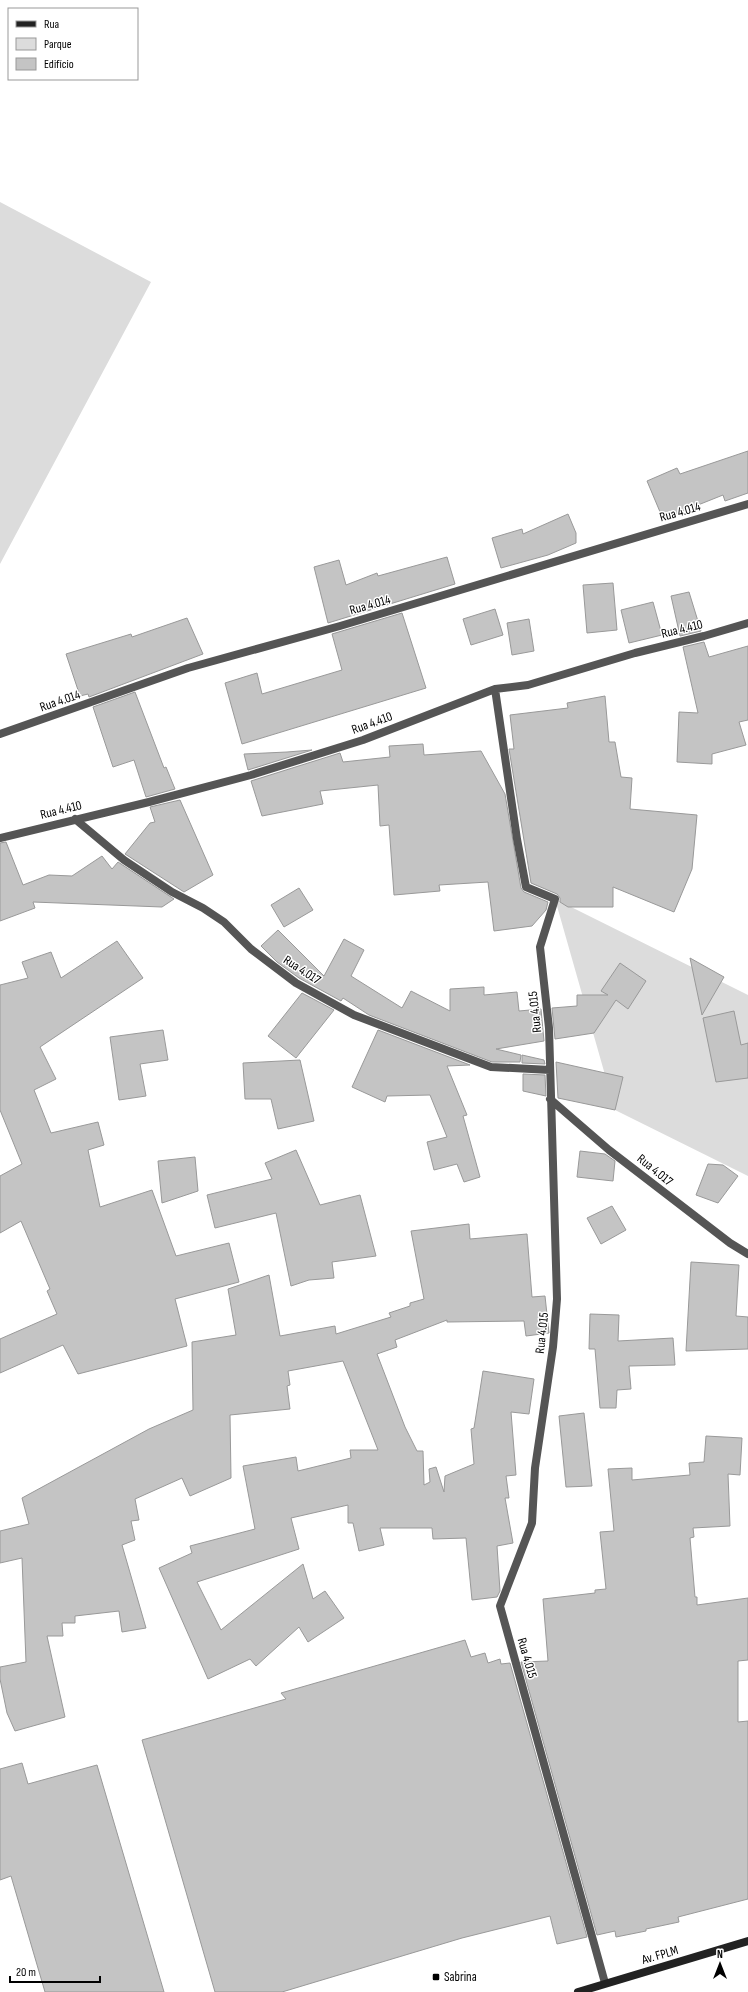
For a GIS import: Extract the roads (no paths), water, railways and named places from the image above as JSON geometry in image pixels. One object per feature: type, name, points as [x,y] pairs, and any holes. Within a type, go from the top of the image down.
[{"type":"main road","name":"Av. FPLM","points":[[578,1992],[748,1941]]},
{"type":"street","name":"Rua 4.014","points":[[0,734],[188,668],[340,626],[748,504]]},
{"type":"street","name":"Rua 4.410","points":[[0,838],[75,818],[149,802],[266,770],[363,740],[496,689],[528,685],[635,653],[704,636],[748,623]]},
{"type":"street","name":"Rua 4.015","points":[[496,689],[517,839],[526,887],[555,899],[540,947],[549,1028],[557,1300],[553,1347],[536,1468],[532,1523],[500,1606],[605,1983]]},
{"type":"street","name":"Rua 4.017","points":[[75,818],[124,860],[172,892],[204,908],[224,922],[251,949],[296,982],[354,1015],[490,1067],[550,1070]]},
{"type":"street","name":"Rua 4.017","points":[[550,1099],[609,1150],[724,1238],[748,1254]]},
{"type":"place","name":"Sabrina","points":[[436,1977]]}]
